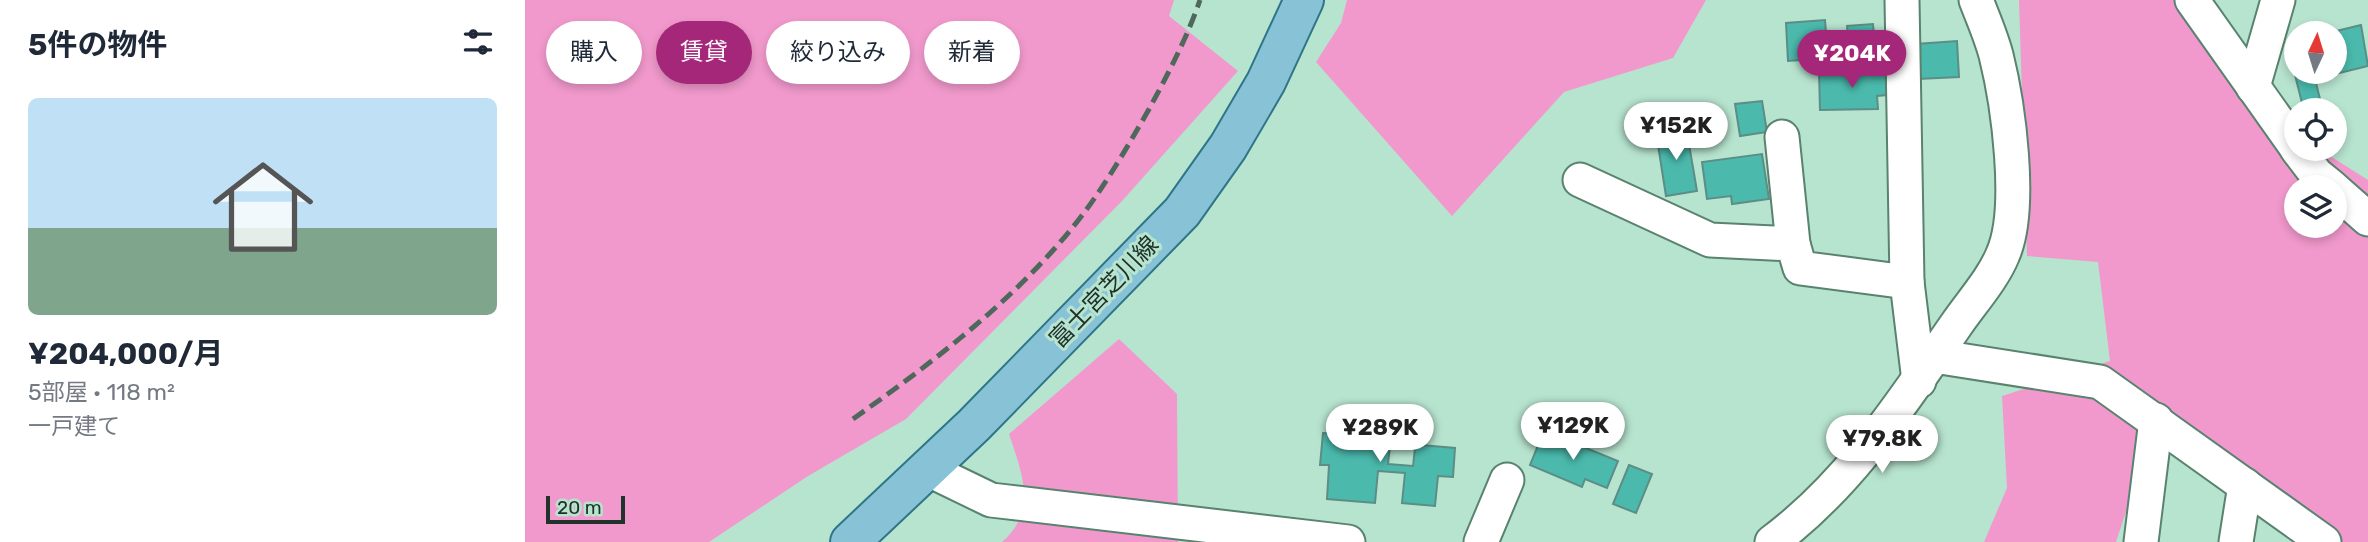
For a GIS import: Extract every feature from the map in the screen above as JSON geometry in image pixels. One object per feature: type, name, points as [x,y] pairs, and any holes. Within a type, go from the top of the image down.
[{"type":"main road","name":"富士宮芝川線","points":[[850,542],[927,469],[1182,212],[1228,147],[1266,82],[1304,0]]},
{"type":"street","points":[[1902,0],[1907,282],[1927,368]]},
{"type":"street","points":[[1772,542],[1800,521],[1852,468],[1927,368],[2003,254],[2012,213],[2011,148],[1996,55],[1976,0]]},
{"type":"street","points":[[2192,0],[2284,130]]},
{"type":"street","points":[[2253,87],[2278,0]]},
{"type":"street","points":[[1782,137],[1793,244],[1800,268],[1907,282]]},
{"type":"street","points":[[2306,161],[2317,175]]},
{"type":"street","points":[[1580,180],[1710,240],[1793,244]]},
{"type":"street","points":[[2347,201],[2368,219]]},
{"type":"street","points":[[1927,368],[2100,382],[2324,542]]},
{"type":"street","points":[[2141,542],[2156,420]]},
{"type":"street","points":[[927,469],[991,500],[1348,542]]},
{"type":"street","points":[[1481,542],[1507,480]]},
{"type":"street","points":[[2236,542],[2245,485]]},
{"type":"shaded area","points":[[525,0],[1174,0],[1169,16],[1238,71],[1122,201],[906,419],[808,476],[709,542],[525,542]]},
{"type":"shaded area","points":[[1347,0],[1706,0],[1673,58],[1564,92],[1452,216],[1316,62],[1341,23]]},
{"type":"shaded area","points":[[2019,0],[2208,0],[2284,129],[2284,161],[2338,161],[2368,180],[2368,542],[2327,542],[2156,421],[2116,542],[1984,542],[2007,488],[2002,396],[2110,361],[2098,262],[2027,256]]},
{"type":"shaded area","points":[[1119,339],[1177,394],[1178,542],[1002,542],[1020,518],[1024,491],[1009,434]]},
{"type":"building","points":[[1825,20],[1828,58],[1788,61],[1786,23]]},
{"type":"building","points":[[1873,24],[1876,57],[1850,59],[1847,26]]},
{"type":"building","points":[[2361,25],[2368,66],[2347,71],[2347,28]]},
{"type":"building","points":[[1957,41],[1959,77],[1918,79],[1916,44]]},
{"type":"building","points":[[1819,71],[1887,71],[1887,95],[1877,96],[1878,109],[1820,110]]},
{"type":"building","points":[[2297,84],[2316,84],[2320,98],[2301,98]]},
{"type":"building","points":[[1762,101],[1767,132],[1740,136],[1735,104]]},
{"type":"building","points":[[1686,127],[1697,191],[1666,196],[1656,132]]},
{"type":"building","points":[[1762,154],[1769,199],[1732,204],[1731,196],[1707,199],[1702,162]]},
{"type":"building","points":[[1342,417],[1382,420],[1380,445],[1390,446],[1388,464],[1413,466],[1416,439],[1408,438],[1408,432],[1422,433],[1421,445],[1455,448],[1453,477],[1438,476],[1435,506],[1402,503],[1405,473],[1378,471],[1375,503],[1327,499],[1329,465],[1320,465],[1323,433],[1341,434]]},
{"type":"building","points":[[1544,431],[1618,461],[1607,488],[1585,479],[1582,487],[1530,465]]},
{"type":"building","points":[[1629,465],[1652,474],[1636,513],[1613,504]]},
{"type":"railway","points":[[853,419],[912,376],[997,306],[1024,281],[1073,227],[1122,156],[1148,111],[1183,43],[1200,0]]}]
